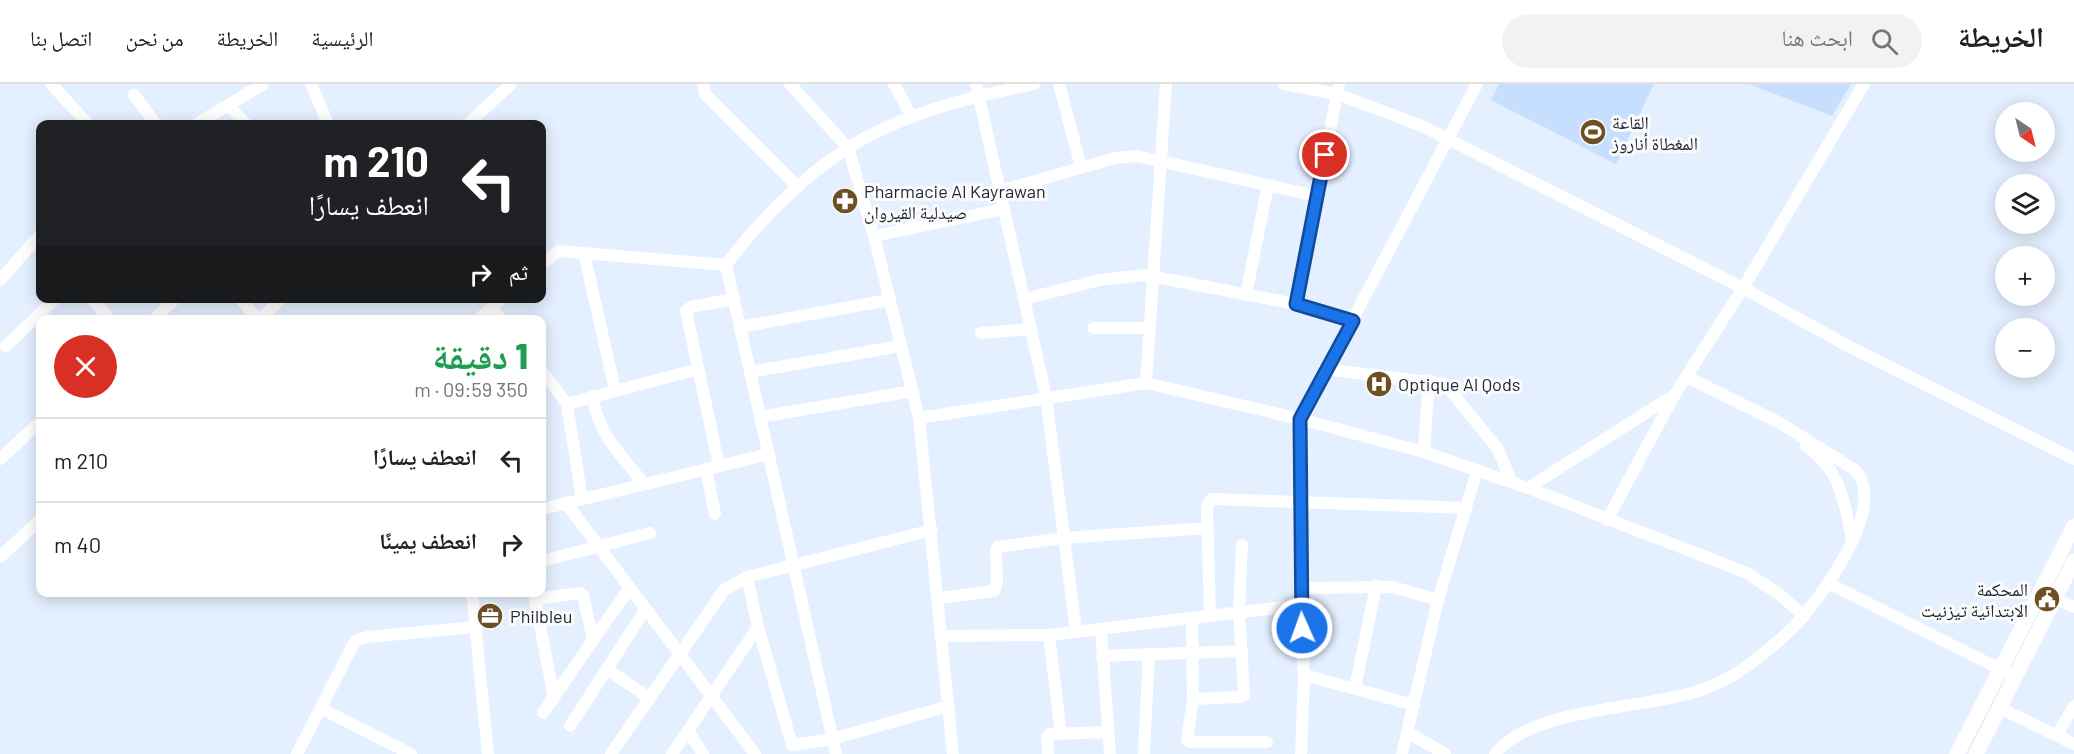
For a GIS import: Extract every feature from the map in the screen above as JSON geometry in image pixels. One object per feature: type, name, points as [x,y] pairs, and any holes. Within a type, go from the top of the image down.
[{"type":"main road","points":[[1957,754],[2074,526]]},
{"type":"main road","points":[[1976,754],[2074,561]]},
{"type":"street","points":[[51,84],[84,120]]},
{"type":"street","points":[[204,120],[263,84]]},
{"type":"street","points":[[311,84],[326,120]]},
{"type":"street","points":[[472,120],[511,84]]},
{"type":"street","points":[[703,84],[705,94],[798,187]]},
{"type":"street","points":[[790,84],[848,148],[874,236],[913,391],[919,418],[932,530],[953,754]]},
{"type":"street","points":[[894,84],[912,117]]},
{"type":"street","points":[[726,265],[798,187],[848,148],[912,117],[977,90],[1034,84]]},
{"type":"street","points":[[1059,84],[1081,167]]},
{"type":"street","points":[[1146,383],[1166,84]]},
{"type":"street","points":[[1284,84],[1338,89],[1448,140],[1743,288],[1850,347],[2074,459]]},
{"type":"street","points":[[1301,754],[1304,675],[1300,605],[1302,588],[1300,419],[1477,84]]},
{"type":"street","points":[[1607,520],[1675,394],[1743,288],[1864,84]]},
{"type":"street","points":[[1296,304],[1338,89]]},
{"type":"street","points":[[977,90],[1046,397],[1076,631]]},
{"type":"street","points":[[134,94],[153,120]]},
{"type":"street","points":[[229,106],[242,120]]},
{"type":"street","points":[[1000,191],[1081,167],[1128,157],[1161,160],[1317,196]]},
{"type":"street","points":[[1246,295],[1268,185]]},
{"type":"street","points":[[874,236],[1004,209]]},
{"type":"street","points":[[0,280],[36,240]]},
{"type":"street","points":[[546,261],[559,251],[726,265]]},
{"type":"street","points":[[584,253],[615,390]]},
{"type":"street","points":[[726,265],[836,754]]},
{"type":"street","points":[[1024,299],[1100,280],[1128,276],[1153,276],[1296,304],[1353,321]]},
{"type":"street","points":[[719,466],[686,311],[691,307],[734,299]]},
{"type":"street","points":[[740,327],[889,300]]},
{"type":"street","points":[[95,303],[106,315]]},
{"type":"street","points":[[158,315],[170,303]]},
{"type":"street","points":[[244,303],[255,315]]},
{"type":"street","points":[[264,315],[277,303]]},
{"type":"street","points":[[483,315],[496,303]]},
{"type":"street","points":[[492,307],[498,315]]},
{"type":"street","points":[[6,346],[36,325]]},
{"type":"street","points":[[1093,328],[1150,328]]},
{"type":"street","points":[[981,333],[1031,329]]},
{"type":"street","points":[[750,372],[901,346]]},
{"type":"street","points":[[567,404],[698,369]]},
{"type":"street","points":[[1325,369],[1439,381],[1450,388],[1498,449],[1505,460],[1511,481]]},
{"type":"street","points":[[546,376],[567,404],[582,499]]},
{"type":"street","points":[[1495,754],[1501,746],[1527,729],[1601,710],[1680,696],[1714,685],[1744,668],[1804,616],[1828,583],[1852,538],[1864,507],[1865,487],[1863,478],[1855,470],[1831,460],[1780,423],[1687,377]]},
{"type":"street","points":[[1424,452],[1429,380]]},
{"type":"street","points":[[919,418],[1146,383],[1300,419],[1424,452],[1511,481],[1747,573],[1779,594],[1804,616]]},
{"type":"street","points":[[760,417],[913,391]]},
{"type":"street","points":[[1528,488],[1675,394]]},
{"type":"street","points":[[592,396],[594,413],[602,429],[645,484]]},
{"type":"street","points":[[0,459],[36,426]]},
{"type":"street","points":[[546,508],[769,454]]},
{"type":"street","points":[[1831,460],[1852,538]]},
{"type":"street","points":[[706,469],[715,514]]},
{"type":"street","points":[[1402,754],[1438,600],[1477,471]]},
{"type":"street","points":[[1210,615],[1208,504],[1212,499],[1300,500],[1466,508]]},
{"type":"street","points":[[566,503],[755,754]]},
{"type":"street","points":[[0,557],[36,524]]},
{"type":"street","points":[[939,598],[994,591],[998,583],[996,548],[1063,538],[1208,528]]},
{"type":"street","points":[[611,754],[724,590],[747,577],[932,530]]},
{"type":"street","points":[[546,560],[650,533]]},
{"type":"street","points":[[1193,699],[1243,696],[1239,611],[1242,545]]},
{"type":"street","points":[[747,577],[758,627],[790,742],[794,746],[806,749],[832,739],[949,706]]},
{"type":"street","points":[[1828,583],[2014,676]]},
{"type":"street","points":[[1355,688],[1376,586]]},
{"type":"street","points":[[1302,588],[1393,587],[1438,600]]},
{"type":"street","points":[[543,713],[629,589]]},
{"type":"street","points":[[546,595],[582,593],[593,640]]},
{"type":"street","points":[[472,597],[488,754]]},
{"type":"street","points":[[534,597],[554,698]]},
{"type":"street","points":[[2055,599],[2074,607]]},
{"type":"street","points":[[941,636],[1049,635],[1300,605]]},
{"type":"street","points":[[570,726],[645,610]]},
{"type":"street","points":[[1192,618],[1193,699],[1187,738],[1189,742],[1266,742]]},
{"type":"street","points":[[297,754],[322,710],[351,646],[360,639],[475,627]]},
{"type":"street","points":[[672,754],[758,627]]},
{"type":"street","points":[[1101,630],[1110,754]]},
{"type":"street","points":[[1049,635],[1061,734]]},
{"type":"street","points":[[1102,656],[1242,651]]},
{"type":"street","points":[[1144,754],[1149,654]]},
{"type":"street","points":[[607,669],[649,698]]},
{"type":"street","points":[[1304,675],[1414,705]]},
{"type":"street","points":[[2057,735],[2074,706]]},
{"type":"street","points":[[1998,707],[2074,744]]},
{"type":"street","points":[[322,710],[411,754]]},
{"type":"street","points":[[688,730],[703,754]]},
{"type":"street","points":[[1048,754],[1047,737],[1061,734],[1108,732]]},
{"type":"street","points":[[1407,732],[1445,754]]},
{"type":"shaded area","name":"القاعة المغطاة أناروز","points":[[1499,84],[1654,84],[1616,164],[1491,100]]},
{"type":"shaded area","points":[[1749,84],[1851,84],[1832,116]]},
{"type":"place","name":"القاعة المغطاة أناروز","points":[[1593,132]]},
{"type":"place","name":"Pharmacie Al Kayrawan صيدلية القيروان","points":[[845,201]]},
{"type":"place","name":"Optique Al Qods","points":[[1379,384]]},
{"type":"place","name":"المحكمة الابتدائية تيزنيت","points":[[2047,599]]},
{"type":"place","name":"Philbleu","points":[[490,616]]},
{"type":"route","points":[[1302,628],[1300,419],[1353,321],[1296,304],[1325,155]]}]
